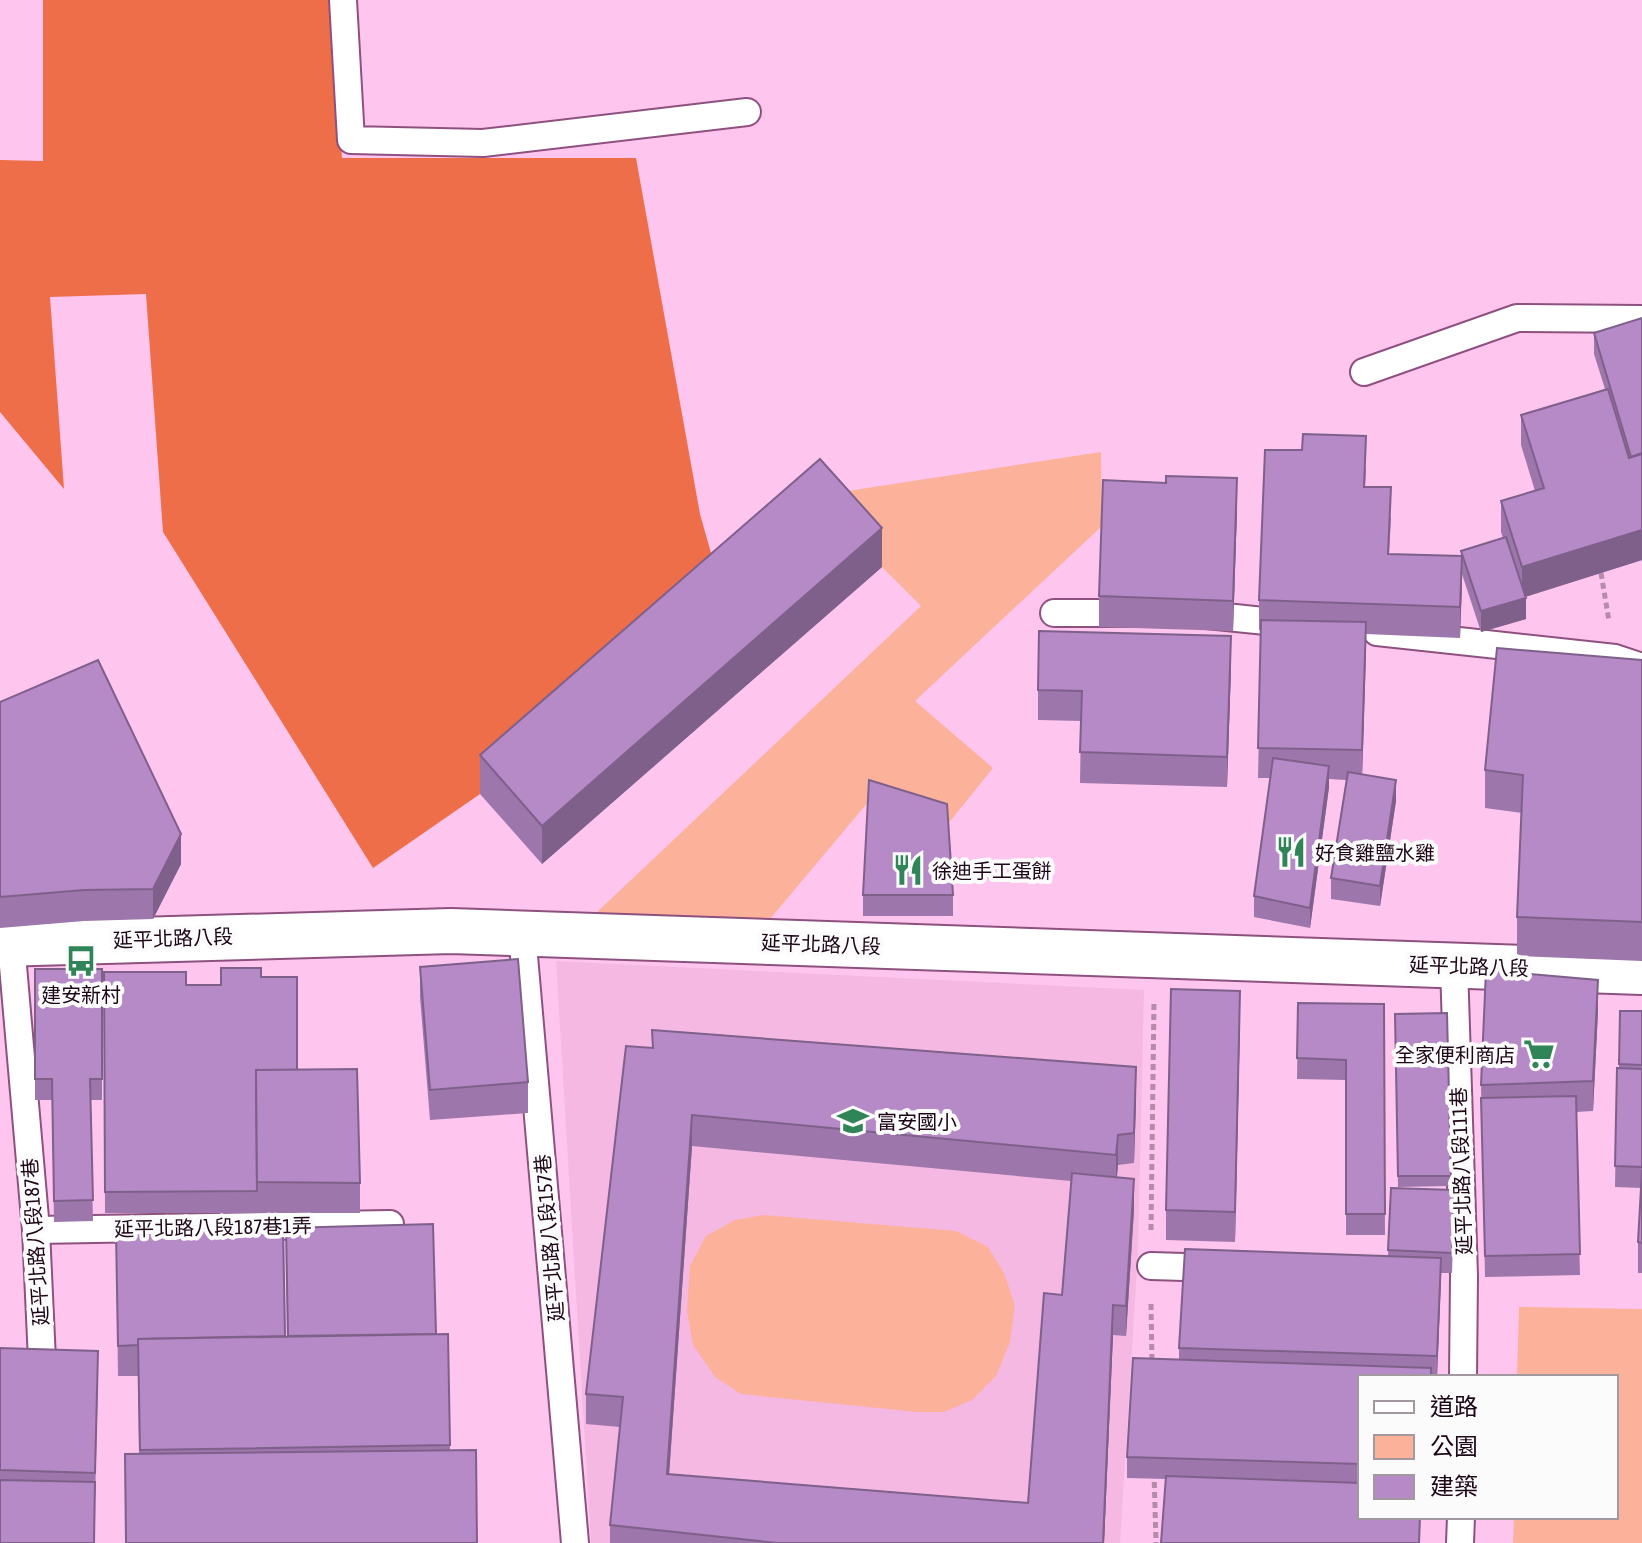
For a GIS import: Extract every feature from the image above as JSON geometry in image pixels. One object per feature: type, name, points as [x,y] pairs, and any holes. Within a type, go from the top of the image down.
[{"type":"street","name":"延平北路八段","points":[[5,943],[451,931],[1642,972]]},
{"type":"lane","points":[[343,0],[351,140],[483,143],[747,112]]},
{"type":"lane","points":[[1364,372],[1517,318],[1642,319]]},
{"type":"lane","points":[[1054,613],[1163,613],[1323,627]]},
{"type":"lane","points":[[1354,630],[1553,650],[1615,658],[1642,667]]},
{"type":"lane","name":"延平北路八段157巷","points":[[522,933],[575,1543]]},
{"type":"lane","name":"延平北路八段187巷","points":[[5,943],[36,1230],[44,1401]]},
{"type":"lane","name":"延平北路八段111巷","points":[[1454,966],[1464,1276],[1463,1375]]},
{"type":"lane","name":"延平北路八段187巷1弄","points":[[36,1230],[390,1224]]},
{"type":"lane","points":[[1151,1266],[1245,1269]]},
{"type":"lane","points":[[1433,1275],[1464,1276]]},
{"type":"lane","points":[[1460,1543],[1461,1519]]},
{"type":"path","points":[[1601,573],[1615,658]]},
{"type":"shaded area","points":[[43,0],[330,0],[342,158],[636,158],[700,514],[720,585],[480,794],[373,868],[163,532],[146,294],[50,297],[64,489],[0,412],[0,160],[43,161]]},
{"type":"shaded area","name":"富安國小","points":[[556,961],[1144,990],[1138,1252],[1120,1543],[591,1543]]},
{"type":"green space","points":[[1101,452],[1102,526],[915,701],[993,768],[947,825],[869,801],[770,919],[595,914],[921,606],[882,567],[822,495]]},
{"type":"green space","points":[[764,1215],[956,1231],[988,1247],[1004,1273],[1015,1306],[1010,1342],[996,1376],[972,1400],[944,1412],[741,1394],[715,1377],[693,1345],[687,1310],[690,1266],[706,1236],[735,1220]]},
{"type":"green space","points":[[1519,1307],[1642,1309],[1642,1543],[1513,1543],[1514,1519],[1618,1519],[1618,1375],[1517,1375]]},
{"type":"building","points":[[1642,318],[1642,453],[1631,457],[1594,333]]},
{"type":"building","points":[[1608,389],[1629,458],[1642,454],[1642,530],[1522,567],[1501,501],[1544,488],[1521,415]]},
{"type":"building","points":[[1303,434],[1366,436],[1364,487],[1391,487],[1388,554],[1462,556],[1460,607],[1259,600],[1265,450],[1302,450]]},
{"type":"building","points":[[820,459],[882,528],[542,826],[480,755]]},
{"type":"building","points":[[1166,476],[1237,478],[1233,601],[1099,596],[1103,480],[1166,483]]},
{"type":"building","points":[[1506,537],[1526,598],[1481,611],[1461,551]]},
{"type":"building","points":[[1261,620],[1366,622],[1362,750],[1258,748]]},
{"type":"building","points":[[1039,631],[1231,636],[1227,757],[1080,752],[1082,691],[1038,690]]},
{"type":"building","points":[[1497,648],[1642,660],[1642,922],[1517,917],[1523,775],[1485,770]]},
{"type":"building","points":[[98,660],[181,834],[153,889],[84,890],[0,897],[0,702]]},
{"type":"building","name":"好食雞鹽水雞","points":[[1273,758],[1329,766],[1310,908],[1254,896]]},
{"type":"building","points":[[1348,772],[1396,780],[1380,886],[1331,878]]},
{"type":"building","name":"徐迪手工蛋餅","points":[[869,780],[947,804],[953,895],[863,895]]},
{"type":"building","points":[[518,959],[528,1082],[430,1090],[420,967]]},
{"type":"building","points":[[221,968],[261,968],[261,977],[297,977],[297,1070],[256,1070],[257,1191],[105,1192],[104,972],[186,972],[186,985],[221,985]]},
{"type":"building","points":[[35,969],[102,969],[102,1079],[90,1079],[93,1200],[54,1201],[52,1079],[35,1079]]},
{"type":"building","points":[[1486,970],[1598,980],[1593,1081],[1481,1085]]},
{"type":"building","points":[[1171,989],[1240,991],[1235,1212],[1166,1210]]},
{"type":"building","points":[[1298,1003],[1384,1004],[1385,1214],[1346,1214],[1346,1060],[1297,1058]]},
{"type":"building","points":[[1620,1011],[1642,1011],[1642,1065],[1619,1064]]},
{"type":"building","points":[[1447,1013],[1451,1176],[1398,1176],[1395,1014]]},
{"type":"building","points":[[652,1030],[1136,1067],[1134,1133],[1118,1135],[1116,1155],[692,1115],[667,1474],[1028,1503],[1044,1293],[1062,1295],[1072,1173],[1134,1179],[1126,1306],[1113,1305],[1103,1543],[777,1543],[610,1525],[623,1397],[586,1394],[626,1046],[653,1048]]},
{"type":"building","points":[[1617,1068],[1642,1069],[1642,1167],[1615,1166]]},
{"type":"building","points":[[357,1069],[360,1183],[257,1182],[256,1070]]},
{"type":"building","points":[[1576,1096],[1580,1254],[1485,1256],[1481,1098]]},
{"type":"building","points":[[1642,1170],[1642,1243],[1638,1242]]},
{"type":"building","points":[[1391,1188],[1454,1190],[1452,1253],[1388,1250]]},
{"type":"building","points":[[433,1224],[436,1334],[288,1336],[286,1228]]},
{"type":"building","points":[[283,1227],[285,1336],[138,1339],[138,1345],[118,1346],[116,1232]]},
{"type":"building","points":[[1185,1249],[1441,1258],[1437,1356],[1179,1348]]},
{"type":"building","points":[[448,1334],[450,1445],[140,1450],[138,1339]]},
{"type":"building","points":[[0,1348],[98,1351],[95,1473],[0,1470]]},
{"type":"building","points":[[1133,1358],[1431,1368],[1431,1375],[1358,1375],[1358,1464],[1127,1457]]},
{"type":"building","points":[[476,1450],[477,1543],[126,1543],[125,1454]]},
{"type":"building","points":[[1166,1476],[1358,1483],[1358,1519],[1420,1519],[1419,1543],[1161,1543]]},
{"type":"building","points":[[0,1480],[95,1482],[94,1543],[0,1543]]},
{"type":"place","name":"好食雞鹽水雞","points":[[1291,852]]},
{"type":"place","name":"徐迪手工蛋餅","points":[[908,870]]},
{"type":"place","name":"建安新村","points":[[81,961]]},
{"type":"place","name":"全家便利商店","points":[[1539,1054]]},
{"type":"place","name":"富安國小","points":[[853,1121]]}]
